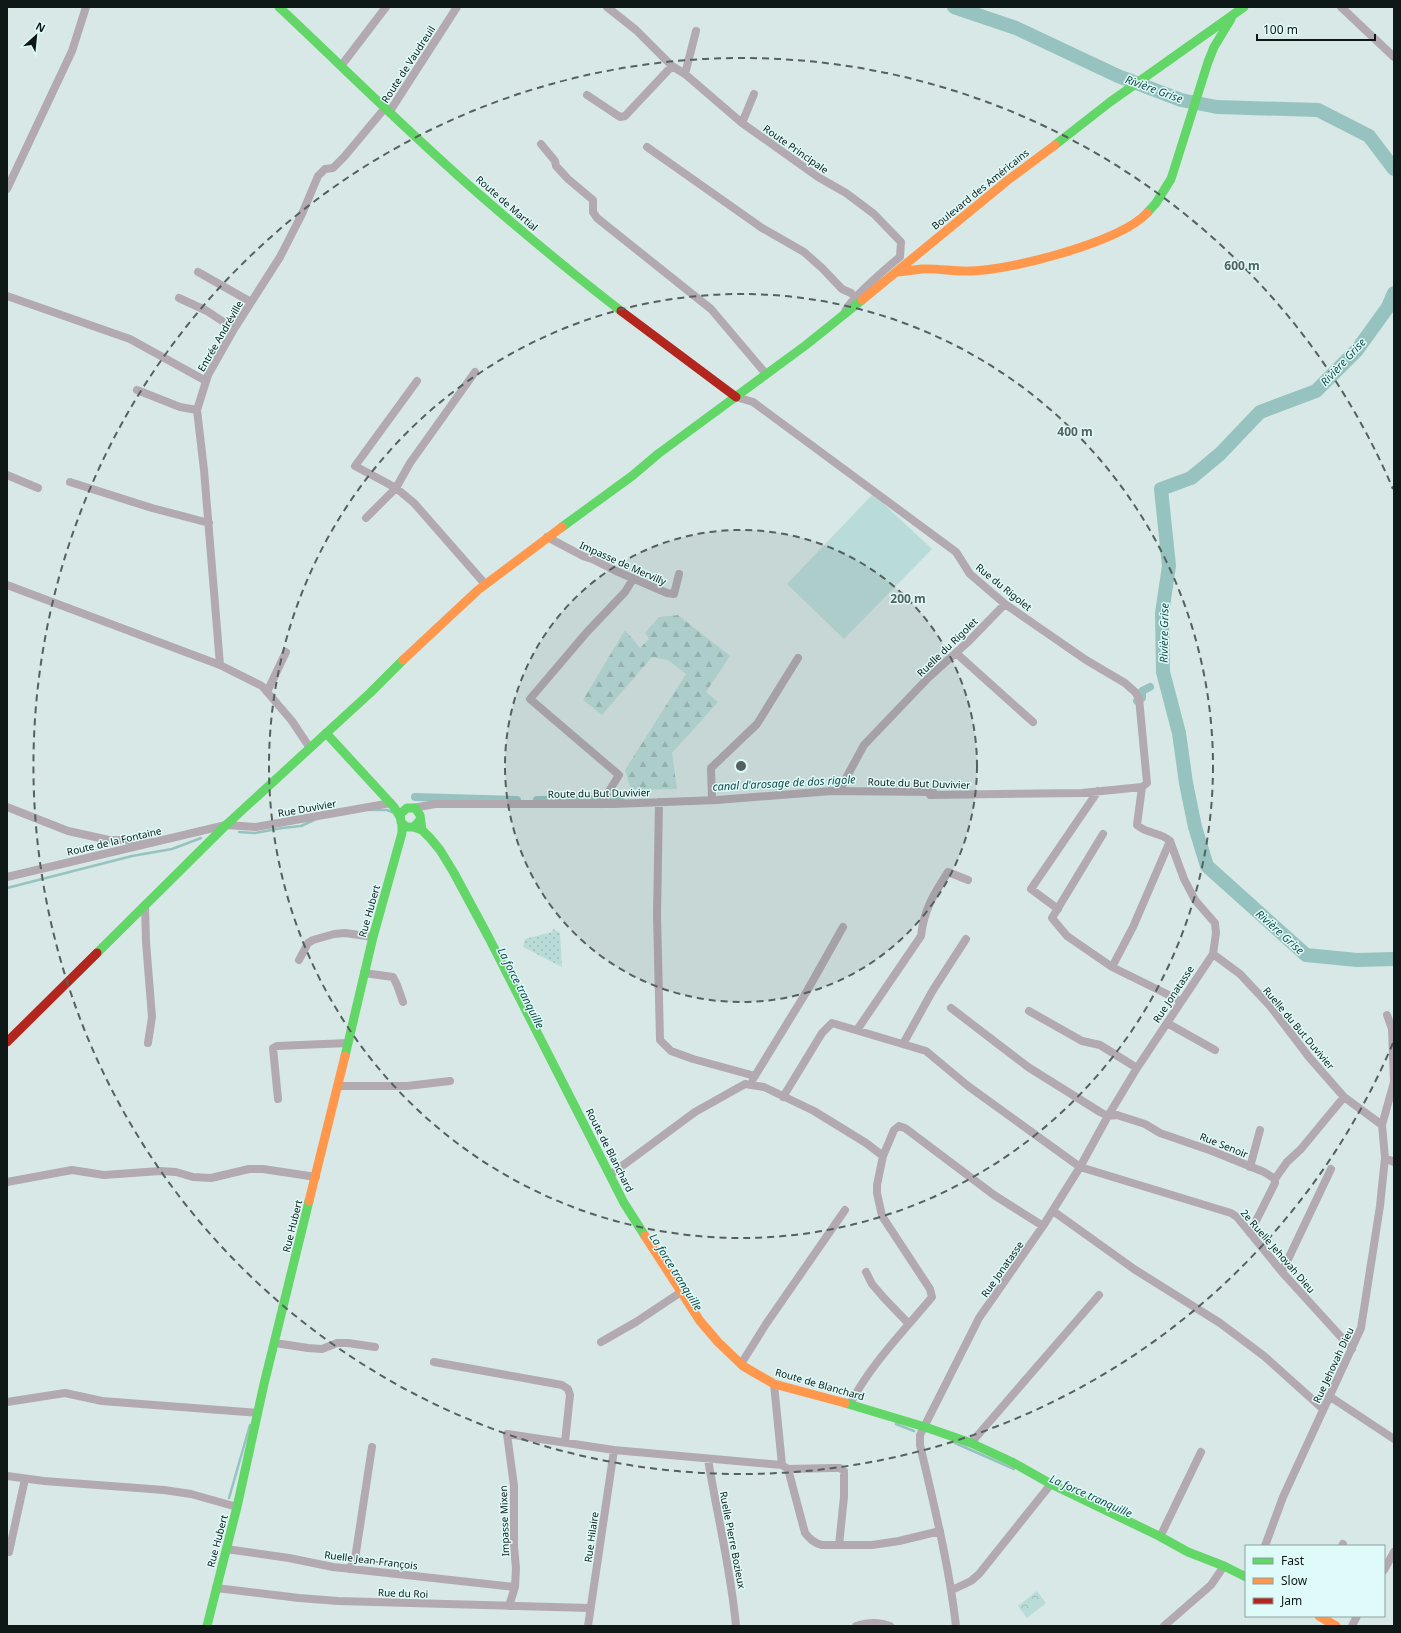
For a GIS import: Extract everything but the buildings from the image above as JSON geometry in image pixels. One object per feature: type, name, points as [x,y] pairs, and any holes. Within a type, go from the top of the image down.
[{"type":"street","points":[[7,189],[72,52],[86,7]]},
{"type":"street","name":"Route de Martial","points":[[280,7],[387,110],[509,220],[594,290],[736,397]]},
{"type":"street","points":[[342,66],[386,7]]},
{"type":"street","name":"Route de Vaudreuil","points":[[387,110],[457,7]]},
{"type":"street","name":"Route Principale","points":[[607,7],[636,30],[672,66],[685,74],[742,123],[818,177],[846,193],[874,214],[902,242],[900,257],[884,269],[846,308],[844,314]]},
{"type":"street","points":[[1341,7],[1394,57]]},
{"type":"street","points":[[897,272],[923,269],[971,271],[1002,268],[1053,255],[1114,235],[1136,223],[1149,211],[1167,186],[1178,159],[1208,62],[1221,35],[1242,9]]},
{"type":"street","name":"Boulevard des Américains","points":[[7,1040],[226,825],[370,693],[451,614],[485,584],[632,476],[688,431],[736,397],[844,314],[1008,180],[1110,102],[1242,9]]},
{"type":"street","points":[[685,74],[696,31]]},
{"type":"street","points":[[587,95],[620,117],[625,116],[672,66]]},
{"type":"street","points":[[742,123],[754,94]]},
{"type":"street","name":"Entrée Andréville","points":[[220,665],[209,522],[197,410],[208,375],[234,329],[280,257],[302,214],[318,176],[325,169],[333,168],[387,110]]},
{"type":"street","points":[[541,144],[555,161],[556,166],[568,179],[593,200],[593,212],[597,218],[711,309],[766,374]]},
{"type":"street","points":[[647,146],[762,228],[804,252],[842,289],[856,298]]},
{"type":"street","points":[[198,272],[251,302]]},
{"type":"street","points":[[7,296],[130,339],[206,381]]},
{"type":"street","points":[[179,298],[207,311],[234,329]]},
{"type":"street","points":[[366,518],[396,488],[410,463],[475,372]]},
{"type":"street","points":[[417,382],[356,466],[396,488],[414,503],[485,584]]},
{"type":"street","points":[[136,390],[180,407],[197,410]]},
{"type":"street","name":"Rue du Rigolet","points":[[736,397],[753,402],[956,552],[970,574],[1005,604],[1086,660],[1125,683],[1136,692],[1139,698],[1145,783]]},
{"type":"street","points":[[7,475],[38,488]]},
{"type":"street","points":[[70,482],[152,508],[209,522]]},
{"type":"street","name":"Impasse de Mervilly","points":[[547,538],[574,552],[667,593],[674,594],[679,574]]},
{"type":"street","points":[[601,804],[619,775],[530,699],[587,632],[625,592],[633,579]]},
{"type":"street","points":[[7,585],[220,665],[262,686],[292,721],[310,748]]},
{"type":"street","name":"Ruelle du Rigolet","points":[[839,791],[864,745],[904,705],[929,677],[956,653],[1005,604]]},
{"type":"street","points":[[267,692],[286,652]]},
{"type":"street","points":[[956,653],[1033,722]]},
{"type":"street","points":[[712,800],[712,768],[758,724],[798,658]]},
{"type":"street","points":[[326,733],[392,805],[416,818]]},
{"type":"street","points":[[1145,783],[1138,824],[1145,830],[1167,838],[1170,841],[1184,879],[1195,900],[1215,923],[1216,933],[1212,954]]},
{"type":"street","name":"Route du But Duvivier","points":[[416,818],[435,804],[601,804],[712,800],[839,791],[933,792],[930,796],[1082,793],[1145,783]]},
{"type":"street","points":[[1058,909],[1031,889],[1098,791]]},
{"type":"street","points":[[659,802],[657,915],[660,1040],[671,1051],[692,1060],[755,1076]]},
{"type":"street","points":[[392,805],[401,829]]},
{"type":"street","points":[[392,805],[401,829]]},
{"type":"street","name":"Rue Duvivier","points":[[226,825],[256,827],[392,805]]},
{"type":"street","points":[[7,807],[68,831],[109,840],[163,840]]},
{"type":"street","points":[[401,829],[401,812],[416,818]]},
{"type":"street","points":[[401,829],[416,818]]},
{"type":"street","name":"Route de Blanchard","points":[[416,818],[440,850],[454,873],[489,938],[624,1203],[704,1325],[718,1342],[741,1364],[774,1384],[925,1426],[971,1442],[1012,1462],[1051,1484],[1188,1552],[1224,1566],[1245,1576]]},
{"type":"street","name":"Route de la Fontaine","points":[[7,877],[226,825]]},
{"type":"street","name":"Rue Hubert","points":[[207,1626],[364,973],[401,829]]},
{"type":"street","points":[[1103,834],[1052,918],[1067,936],[1112,967],[1181,1001]]},
{"type":"street","points":[[1112,967],[1133,927],[1170,841]]},
{"type":"street","points":[[857,1030],[921,936],[923,920],[931,899],[948,872],[968,880]]},
{"type":"street","points":[[145,905],[146,942],[152,1017],[148,1043]]},
{"type":"street","points":[[750,1084],[808,991],[843,927]]},
{"type":"street","points":[[299,960],[308,943],[314,940],[334,934],[345,933],[373,937]]},
{"type":"street","points":[[903,1044],[933,990],[966,939]]},
{"type":"street","name":"Rue Jonatasse","points":[[956,1626],[952,1590],[920,1444],[920,1435],[979,1318],[1053,1212],[1137,1068],[1212,954]]},
{"type":"street","name":"Ruelle du But Duvivier","points":[[1212,954],[1240,974],[1270,1006],[1309,1057],[1344,1097],[1382,1125]]},
{"type":"street","points":[[364,973],[393,978],[403,1002]]},
{"type":"street","points":[[951,1008],[1028,1067],[1108,1116]]},
{"type":"street","points":[[1029,1012],[1082,1041],[1100,1045],[1137,1068]]},
{"type":"street","points":[[1394,1016],[1387,1014],[1392,1029],[1394,1082],[1382,1125],[1386,1158],[1394,1162]]},
{"type":"street","name":"2e Ruelle Jehovah Dieu","points":[[784,1097],[822,1033],[832,1023],[926,1051],[968,1086],[1080,1167],[1223,1209],[1237,1217],[1282,1272],[1352,1349]]},
{"type":"street","points":[[1167,1023],[1215,1050]]},
{"type":"street","points":[[278,1099],[273,1048],[277,1046],[348,1043]]},
{"type":"street","points":[[338,1086],[407,1086],[450,1081]]},
{"type":"street","points":[[610,1175],[695,1112],[745,1084],[764,1087],[814,1111],[866,1143],[883,1156]]},
{"type":"street","points":[[1250,1233],[1275,1183],[1275,1179],[1287,1162],[1301,1149],[1344,1097]]},
{"type":"street","name":"Rue Senoir","points":[[1108,1116],[1117,1116],[1145,1124],[1160,1133],[1178,1138],[1264,1172],[1275,1179]]},
{"type":"street","points":[[850,1404],[876,1363],[908,1323],[932,1297],[932,1292],[882,1216],[877,1193],[877,1185],[883,1156],[894,1130],[899,1126],[905,1128],[994,1195],[1044,1226]]},
{"type":"street","points":[[1250,1167],[1260,1130]]},
{"type":"street","name":"Rue Jehovah Dieu","points":[[1265,1545],[1283,1497],[1352,1349],[1362,1323],[1386,1158]]},
{"type":"street","points":[[7,1182],[72,1170],[104,1176],[176,1172],[193,1178],[211,1178],[249,1169],[263,1169],[316,1176]]},
{"type":"street","points":[[1282,1272],[1331,1169]]},
{"type":"street","points":[[741,1364],[766,1324],[845,1210]]},
{"type":"street","points":[[1053,1212],[1134,1269],[1220,1323],[1264,1356],[1323,1409]]},
{"type":"street","points":[[866,1272],[879,1293],[908,1323]]},
{"type":"street","points":[[601,1342],[636,1322],[682,1292]]},
{"type":"street","points":[[971,1442],[1099,1295]]},
{"type":"street","points":[[275,1344],[322,1349],[337,1343],[376,1347]]},
{"type":"street","points":[[434,1362],[562,1385],[568,1389],[570,1395],[565,1442],[614,1450],[785,1467],[840,1468],[844,1471],[844,1497],[839,1545]]},
{"type":"street","points":[[774,1384],[785,1467],[805,1533],[811,1540],[822,1545],[856,1546],[899,1541],[940,1531]]},
{"type":"street","points":[[7,1402],[65,1393],[102,1401],[258,1413]]},
{"type":"street","points":[[1329,1396],[1394,1439]]},
{"type":"street","name":"Impasse Mixen","points":[[509,1606],[515,1587],[514,1486],[507,1434],[565,1442]]},
{"type":"street","points":[[350,1569],[355,1559],[372,1447]]},
{"type":"street","name":"Rue Hilaire","points":[[588,1626],[614,1450]]},
{"type":"street","points":[[1160,1537],[1201,1452]]},
{"type":"street","name":"Ruelle Pierre Bozieux","points":[[708,1459],[733,1595],[736,1626]]},
{"type":"street","points":[[7,1476],[110,1487],[164,1490],[191,1494],[237,1506]]},
{"type":"street","points":[[8,1552],[25,1479]]},
{"type":"street","points":[[952,1590],[971,1581],[979,1574],[1051,1484]]},
{"type":"street","name":"Ruelle Jean-François","points":[[226,1549],[350,1569],[515,1587]]},
{"type":"street","points":[[1385,1568],[1394,1552]]},
{"type":"street","points":[[1164,1626],[1210,1585],[1224,1566]]},
{"type":"street","name":"Rue du Roi","points":[[216,1588],[338,1601],[590,1608]]},
{"type":"street","points":[[1321,1617],[1336,1626]]},
{"type":"street","points":[[1352,1626],[1356,1617]]},
{"type":"street","points":[[856,1626],[866,1623],[880,1622],[890,1626]]},
{"type":"green space","points":[[873,494],[932,549],[844,639],[787,584]]},
{"type":"green space","points":[[678,615],[730,656],[706,692],[718,702],[672,753],[677,789],[631,790],[625,770],[686,674],[668,660],[652,657],[602,715],[583,700],[625,630],[640,648],[649,639],[645,633],[659,617]]},
{"type":"green space","points":[[553,929],[560,933],[562,967],[523,947],[525,939],[552,932]]},
{"type":"green space","points":[[1037,1591],[1046,1603],[1027,1618],[1018,1606]]},
{"type":"waterway","name":"Rivière Grise","points":[[954,7],[1016,28],[1118,76],[1181,100],[1217,107],[1318,110],[1369,136],[1394,169]]},
{"type":"waterway","name":"Rivière Grise","points":[[1394,293],[1388,307],[1357,350],[1316,391],[1260,412],[1220,454],[1191,478],[1161,489],[1169,566],[1162,613],[1163,672],[1179,733],[1186,783],[1195,827],[1207,866],[1306,955],[1357,960],[1394,959]]},
{"type":"waterway","name":"canal d'arosage de dos rigole","points":[[1137,701],[1142,698],[1142,691],[1150,687]]},
{"type":"waterway","name":"canal d'arosage de dos rigole","points":[[415,797],[517,800]]},
{"type":"waterway","name":"canal d'arosage de dos rigole","points":[[537,800],[598,799],[621,801]]},
{"type":"waterway","points":[[370,810],[387,810],[392,812]]},
{"type":"waterway","points":[[239,832],[255,833],[301,826],[314,820]]},
{"type":"waterway","points":[[7,888],[132,856],[172,849],[201,838]]},
{"type":"waterway","name":"La force tranquille","points":[[896,1424],[914,1431]]},
{"type":"waterway","points":[[229,1498],[250,1425]]},
{"type":"waterway","name":"La force tranquille","points":[[955,1443],[1014,1469]]},
{"type":"traffic: fast","points":[[279,7],[454,172],[532,240],[621,311]]},
{"type":"traffic: fast","points":[[1055,145],[1110,102],[1244,7]]},
{"type":"traffic: fast","points":[[1147,213],[1156,203],[1171,179],[1208,62],[1214,47],[1231,19]]},
{"type":"traffic: fast","points":[[562,527],[806,345],[862,300]]},
{"type":"traffic: fast","points":[[97,953],[226,825],[370,693],[403,660]]},
{"type":"traffic: fast","points":[[326,733],[394,807],[400,817]]},
{"type":"traffic: fast","points":[[420,820],[414,827],[406,827],[401,822],[400,814],[407,808],[415,808],[420,815],[422,830]]},
{"type":"traffic: fast","points":[[345,1056],[373,937],[402,833],[402,824]]},
{"type":"traffic: fast","points":[[414,827],[422,830],[430,838],[440,850],[454,873],[489,938],[624,1203],[645,1236]]},
{"type":"traffic: fast","points":[[207,1626],[237,1507],[264,1384],[309,1201]]},
{"type":"traffic: fast","points":[[845,1403],[925,1427],[971,1443],[1012,1462],[1051,1484],[1159,1536],[1188,1552],[1224,1566],[1245,1576]]},
{"type":"traffic: slow","points":[[862,300],[1008,180],[1055,145]]},
{"type":"traffic: slow","points":[[898,272],[922,269],[971,271],[1012,266],[1038,260],[1090,244],[1114,234],[1133,224],[1147,213]]},
{"type":"traffic: slow","points":[[403,660],[478,590],[562,527]]},
{"type":"traffic: slow","points":[[309,1201],[345,1056]]},
{"type":"traffic: slow","points":[[645,1236],[700,1321],[718,1342],[743,1366],[774,1384],[845,1403]]},
{"type":"traffic: slow","points":[[1321,1617],[1336,1626]]},
{"type":"traffic: jam","points":[[621,311],[736,397]]},
{"type":"traffic: jam","points":[[7,1042],[97,953]]}]
